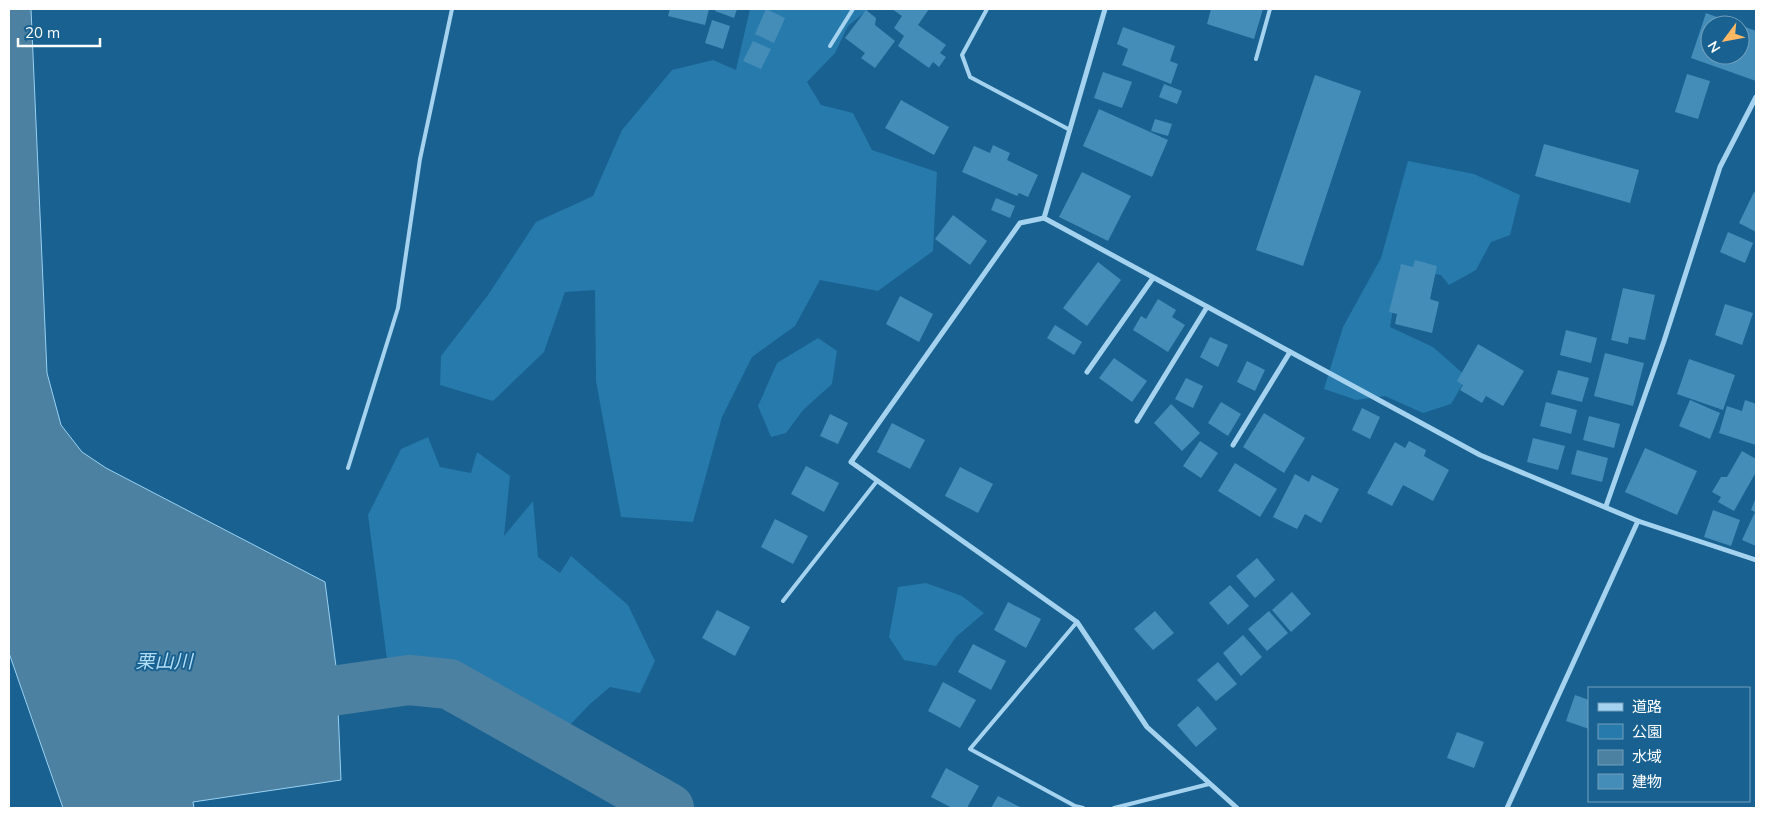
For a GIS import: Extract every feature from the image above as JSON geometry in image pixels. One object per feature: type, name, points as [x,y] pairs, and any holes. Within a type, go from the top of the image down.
[{"type":"street","points":[[1044,218],[1105,9]]},
{"type":"street","points":[[1606,506],[1664,341],[1720,167],[1756,97]]},
{"type":"street","points":[[1237,808],[1147,727],[1077,622],[851,462],[1020,223],[1044,218],[1480,455],[1638,520],[1756,560]]},
{"type":"street","points":[[1087,372],[1153,278]]},
{"type":"street","points":[[1137,421],[1207,307]]},
{"type":"street","points":[[1233,445],[1290,352]]},
{"type":"street","points":[[1507,808],[1638,520]]},
{"type":"lane","points":[[348,468],[398,308],[420,159],[452,9]]},
{"type":"lane","points":[[830,46],[853,9]]},
{"type":"lane","points":[[987,9],[962,55],[970,77],[1070,130]]},
{"type":"lane","points":[[1256,59],[1270,9]]},
{"type":"lane","points":[[783,601],[877,481]]},
{"type":"lane","points":[[1077,622],[970,749],[1075,806],[1083,808]]},
{"type":"lane","points":[[1114,808],[1209,784]]},
{"type":"green space","points":[[750,9],[869,9],[848,26],[835,53],[807,82],[821,105],[853,113],[872,150],[937,172],[933,251],[878,291],[820,280],[795,326],[752,357],[722,417],[693,522],[621,517],[596,381],[595,290],[565,292],[544,352],[493,401],[440,385],[441,356],[488,295],[536,222],[593,196],[622,130],[672,70],[713,60],[736,70]]},
{"type":"green space","points":[[1408,161],[1474,174],[1520,195],[1510,235],[1491,242],[1476,270],[1449,285],[1441,275],[1400,267],[1390,327],[1433,347],[1467,377],[1451,404],[1423,413],[1385,396],[1356,400],[1324,389],[1343,327],[1381,258]]},
{"type":"green space","points":[[818,338],[837,351],[832,384],[803,410],[786,433],[771,437],[758,406],[777,363]]},
{"type":"green space","points":[[428,437],[440,467],[471,473],[477,452],[510,476],[504,536],[533,501],[538,557],[560,573],[571,556],[628,605],[655,661],[640,693],[610,687],[590,704],[565,730],[463,679],[388,667],[368,515],[401,449]]},
{"type":"green space","points":[[926,583],[962,596],[984,613],[956,637],[936,666],[904,660],[889,637],[898,587]]},
{"type":"water","name":"栗山川","points":[[9,9],[31,9],[47,373],[61,425],[82,452],[106,468],[325,582],[337,674],[358,675],[359,701],[338,709],[341,780],[193,802],[194,808],[63,808],[9,653]]},
{"type":"building","points":[[670,9],[709,9],[705,25],[668,16]]},
{"type":"building","points":[[716,9],[737,9],[734,18],[715,11]]},
{"type":"building","points":[[766,9],[785,18],[774,43],[755,34]]},
{"type":"building","points":[[892,9],[929,9],[918,25],[946,45],[940,53],[946,57],[939,67],[933,62],[929,68],[898,46],[904,36],[894,28],[902,16]]},
{"type":"building","points":[[1211,9],[1263,9],[1254,39],[1207,24]]},
{"type":"building","points":[[866,10],[876,18],[875,25],[895,41],[875,68],[861,58],[865,53],[845,38]]},
{"type":"building","points":[[712,20],[730,26],[723,49],[705,43]]},
{"type":"building","points":[[1123,27],[1175,46],[1170,61],[1178,64],[1171,84],[1122,65],[1128,49],[1117,44]]},
{"type":"building","points":[[1750,29],[1756,31],[1756,81],[1711,65],[1750,65]]},
{"type":"building","points":[[1700,31],[1700,61],[1691,58]]},
{"type":"building","points":[[753,41],[771,49],[761,69],[743,61]]},
{"type":"building","points":[[1103,72],[1132,82],[1122,108],[1094,98]]},
{"type":"building","points":[[1687,74],[1710,81],[1698,119],[1675,112]]},
{"type":"building","points":[[1315,75],[1361,91],[1303,266],[1256,250]]},
{"type":"building","points":[[1164,84],[1182,91],[1177,104],[1159,97]]},
{"type":"building","points":[[901,100],[949,127],[934,155],[885,128]]},
{"type":"building","points":[[1099,109],[1168,140],[1152,177],[1083,146]]},
{"type":"building","points":[[1155,119],[1172,124],[1168,136],[1151,131]]},
{"type":"building","points":[[1544,144],[1639,170],[1630,203],[1535,176]]},
{"type":"building","points":[[993,145],[1010,153],[1007,160],[1038,175],[1028,197],[1019,193],[1017,196],[962,172],[974,146],[990,153]]},
{"type":"building","points":[[1082,172],[1131,196],[1108,241],[1059,217]]},
{"type":"building","points":[[1754,192],[1756,193],[1756,232],[1739,223]]},
{"type":"building","points":[[996,198],[1015,206],[1010,218],[991,210]]},
{"type":"building","points":[[953,215],[987,241],[970,265],[935,239]]},
{"type":"building","points":[[1728,232],[1753,243],[1745,263],[1720,252]]},
{"type":"building","points":[[1415,260],[1437,266],[1430,299],[1439,302],[1432,333],[1395,324],[1397,314],[1389,312],[1401,264],[1413,267]]},
{"type":"building","points":[[1098,262],[1121,280],[1087,326],[1063,308]]},
{"type":"building","points":[[1623,288],[1655,295],[1645,340],[1629,337],[1628,344],[1611,340]]},
{"type":"building","points":[[900,296],[933,314],[919,342],[886,324]]},
{"type":"building","points":[[1158,299],[1176,310],[1172,317],[1185,325],[1168,352],[1133,330],[1141,316],[1146,319]]},
{"type":"building","points":[[1725,304],[1753,313],[1742,345],[1715,335]]},
{"type":"building","points":[[1055,325],[1082,342],[1074,355],[1047,338]]},
{"type":"building","points":[[1566,330],[1597,338],[1591,363],[1560,355]]},
{"type":"building","points":[[1210,337],[1228,345],[1218,367],[1200,357]]},
{"type":"building","points":[[1478,344],[1524,371],[1503,406],[1486,396],[1482,403],[1460,390],[1463,385],[1457,381]]},
{"type":"building","points":[[1605,353],[1644,363],[1633,406],[1594,396]]},
{"type":"building","points":[[1114,358],[1147,381],[1132,402],[1099,378]]},
{"type":"building","points":[[1689,359],[1735,375],[1723,410],[1677,394]]},
{"type":"building","points":[[1247,361],[1265,370],[1255,391],[1237,382]]},
{"type":"building","points":[[1558,370],[1589,378],[1582,402],[1551,394]]},
{"type":"building","points":[[1186,378],[1203,386],[1193,408],[1175,399]]},
{"type":"building","points":[[1690,400],[1720,413],[1710,439],[1679,426]]},
{"type":"building","points":[[1745,400],[1756,404],[1756,445],[1719,433],[1727,406],[1742,411]]},
{"type":"building","points":[[1221,402],[1241,414],[1228,436],[1208,423]]},
{"type":"building","points":[[1546,402],[1577,410],[1571,434],[1540,426]]},
{"type":"building","points":[[1171,404],[1200,433],[1182,451],[1154,423]]},
{"type":"building","points":[[1362,408],[1380,417],[1370,439],[1352,430]]},
{"type":"building","points":[[1264,413],[1305,438],[1284,473],[1243,447]]},
{"type":"building","points":[[830,414],[848,423],[838,444],[820,436]]},
{"type":"building","points":[[1589,416],[1620,424],[1614,448],[1583,440]]},
{"type":"building","points":[[892,423],[925,440],[910,469],[877,452]]},
{"type":"building","points":[[1533,438],[1565,446],[1558,470],[1527,462]]},
{"type":"building","points":[[1200,441],[1218,453],[1201,478],[1183,466]]},
{"type":"building","points":[[1409,441],[1426,450],[1424,456],[1449,470],[1433,501],[1403,485],[1392,506],[1367,493],[1395,442],[1405,448]]},
{"type":"building","points":[[1645,448],[1697,471],[1677,515],[1625,492]]},
{"type":"building","points":[[1577,450],[1608,458],[1602,482],[1571,474]]},
{"type":"building","points":[[1742,451],[1756,459],[1756,472],[1734,511],[1718,502],[1721,497],[1712,492],[1721,477],[1727,477]]},
{"type":"building","points":[[1235,463],[1277,489],[1260,517],[1218,491]]},
{"type":"building","points":[[806,466],[839,483],[824,512],[791,494]]},
{"type":"building","points":[[960,467],[993,484],[978,513],[945,496]]},
{"type":"building","points":[[1295,474],[1309,482],[1312,475],[1339,489],[1321,523],[1305,514],[1297,529],[1273,517]]},
{"type":"building","points":[[1756,497],[1756,546],[1742,540],[1755,512],[1751,510]]},
{"type":"building","points":[[1713,510],[1740,520],[1731,546],[1704,537]]},
{"type":"building","points":[[775,519],[808,536],[793,564],[761,547]]},
{"type":"building","points":[[1257,558],[1275,580],[1255,598],[1236,576]]},
{"type":"building","points":[[1230,585],[1249,606],[1228,625],[1209,603]]},
{"type":"building","points":[[1292,592],[1311,614],[1291,632],[1272,610]]},
{"type":"building","points":[[1008,602],[1041,619],[1026,648],[994,630]]},
{"type":"building","points":[[717,610],[750,627],[735,656],[702,638]]},
{"type":"building","points":[[1155,611],[1174,633],[1153,650],[1134,629]]},
{"type":"building","points":[[1269,611],[1288,633],[1267,651],[1248,629]]},
{"type":"building","points":[[1243,635],[1262,657],[1241,676],[1223,653]]},
{"type":"building","points":[[973,644],[1006,661],[991,690],[958,672]]},
{"type":"building","points":[[1218,662],[1237,684],[1216,701],[1197,680]]},
{"type":"building","points":[[943,682],[976,700],[960,728],[928,711]]},
{"type":"building","points":[[1575,695],[1588,700],[1588,729],[1566,721]]},
{"type":"building","points":[[1198,706],[1217,729],[1196,747],[1177,725]]},
{"type":"building","points":[[1457,732],[1484,742],[1474,768],[1447,758]]},
{"type":"building","points":[[946,768],[979,786],[967,808],[952,808],[931,797]]},
{"type":"building","points":[[998,796],[1022,808],[991,808]]},
{"type":"waterway","points":[[290,695],[409,680],[449,684],[669,808]]}]
